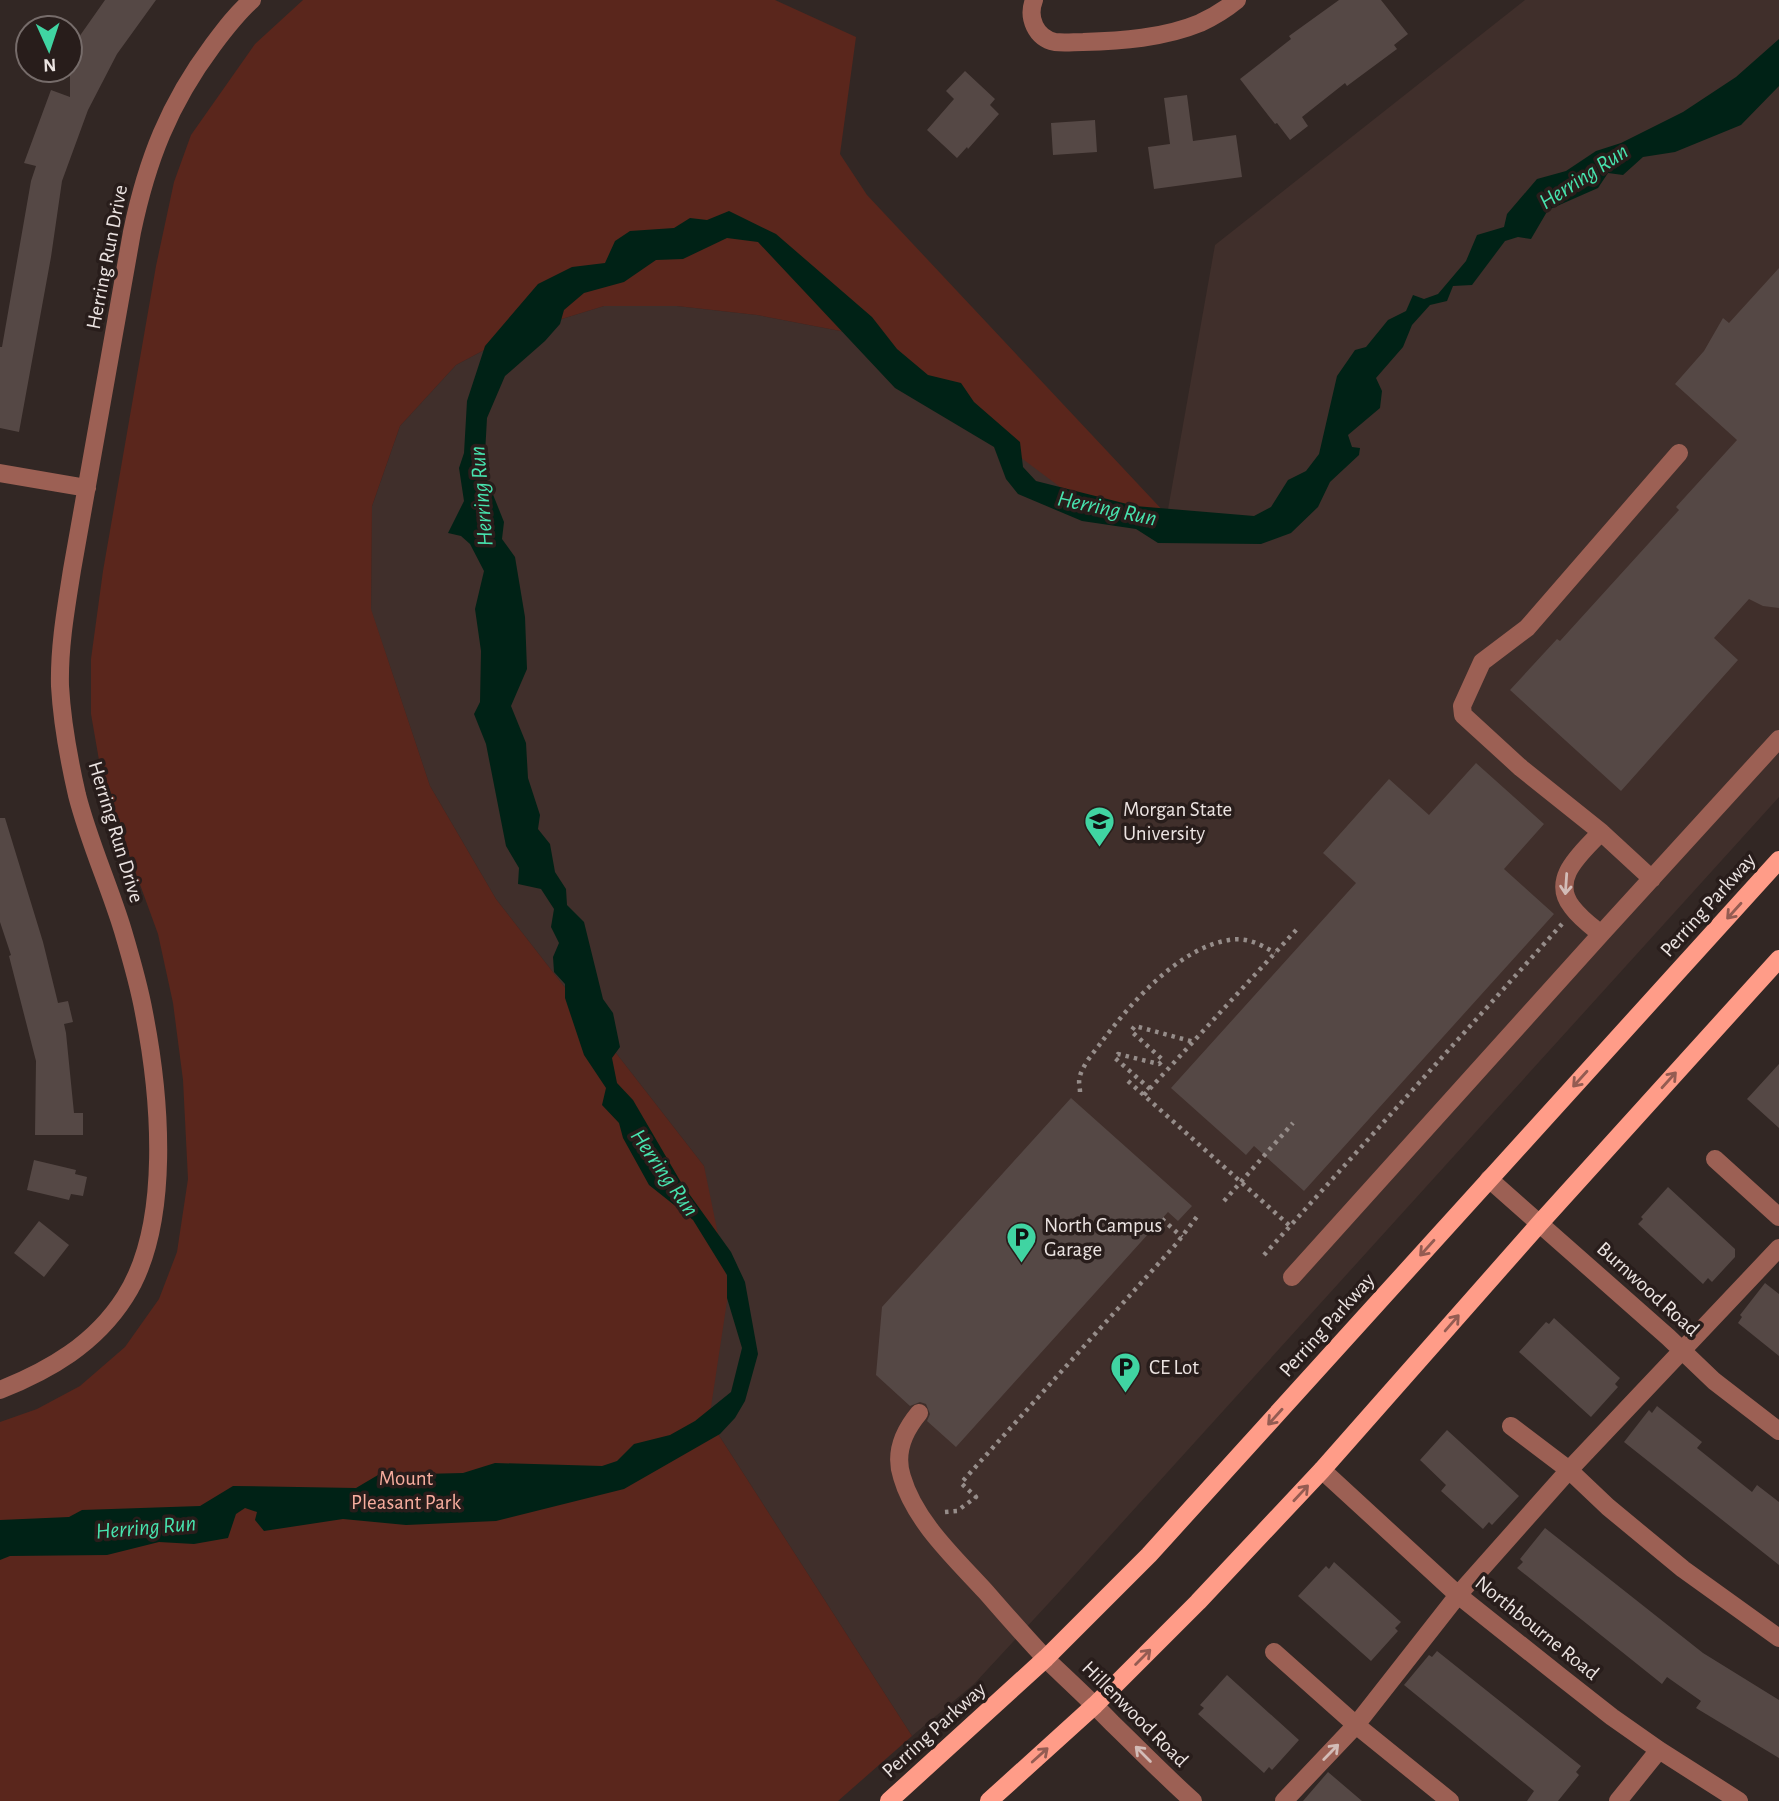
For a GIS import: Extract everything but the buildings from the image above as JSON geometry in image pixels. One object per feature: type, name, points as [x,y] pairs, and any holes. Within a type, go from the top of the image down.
[{"type":"main road","name":"Perring Parkway","points":[[889,1801],[1046,1658],[1149,1555],[1779,860]]},
{"type":"main road","points":[[989,1801],[1095,1705],[1198,1602],[1322,1470],[1540,1223],[1776,967]]},
{"type":"street","name":"Herring Run Drive","points":[[0,1390],[55,1365],[81,1347],[106,1322],[125,1297],[140,1267],[151,1229],[156,1187],[156,1096],[144,1011],[122,928],[78,796],[63,721],[60,685],[64,622],[132,232],[149,164],[168,117],[198,65],[252,0]]},
{"type":"street","points":[[1034,0],[1031,9],[1032,23],[1040,34],[1054,42],[1108,41],[1172,32],[1200,23],[1237,0]]},
{"type":"street","points":[[1652,879],[1601,832],[1511,759],[1463,715],[1462,706],[1482,662],[1527,628],[1679,453]]},
{"type":"street","points":[[0,473],[87,488]]},
{"type":"street","points":[[1292,1277],[1779,740]]},
{"type":"street","points":[[1601,832],[1569,868],[1564,886],[1570,905],[1601,934]]},
{"type":"street","points":[[1715,1159],[1779,1217]]},
{"type":"street","name":"Burnwood Road","points":[[1489,1179],[1714,1381],[1779,1431]]},
{"type":"street","points":[[1284,1801],[1356,1725],[1458,1594],[1569,1470],[1779,1248]]},
{"type":"street","name":"Hillenwood Road","points":[[919,1413],[909,1425],[900,1450],[901,1476],[921,1517],[1046,1658],[1192,1801]]},
{"type":"street","points":[[1511,1426],[1569,1470],[1608,1507],[1683,1569],[1779,1638]]},
{"type":"street","name":"Northbourne Road","points":[[1322,1470],[1458,1594],[1581,1693],[1659,1750],[1739,1801]]},
{"type":"street","points":[[1274,1652],[1356,1725],[1450,1801]]},
{"type":"street","points":[[1618,1801],[1659,1750]]},
{"type":"path","points":[[1264,1255],[1566,919]]},
{"type":"path","points":[[1144,1096],[1298,928]]},
{"type":"path","points":[[1080,1092],[1079,1077],[1116,1023],[1154,982],[1180,962],[1204,948],[1227,940],[1247,939],[1275,953]]},
{"type":"path","points":[[1150,1089],[1115,1058],[1118,1054],[1159,1064],[1163,1060],[1131,1031],[1135,1026],[1194,1042]]},
{"type":"path","points":[[1128,1081],[1290,1226]]},
{"type":"path","points":[[1224,1201],[1293,1123]]},
{"type":"path","points":[[938,1508],[952,1513],[976,1497],[961,1483],[1182,1237],[1199,1214]]},
{"type":"path","points":[[1161,1220],[1182,1237]]},
{"type":"shaded area","name":"Morgan State University","points":[[1525,0],[1779,0],[1779,797],[1060,1591],[974,1684],[912,1736],[709,1420],[704,1166],[496,899],[430,786],[371,610],[372,506],[400,426],[456,365],[516,333],[604,306],[677,306],[757,315],[856,334],[1167,515],[1215,245]]},
{"type":"green space","name":"Mount Pleasant Park","points":[[303,0],[775,0],[856,37],[840,154],[867,195],[1167,515],[1092,511],[856,334],[757,315],[677,306],[604,306],[516,333],[456,365],[400,426],[372,506],[371,609],[430,786],[496,899],[704,1166],[729,1288],[709,1420],[912,1736],[838,1801],[0,1801],[0,1422],[37,1409],[80,1386],[125,1347],[159,1299],[177,1252],[188,1179],[183,1080],[173,1003],[158,934],[103,783],[91,714],[91,659],[103,571],[156,266],[174,182],[191,135],[255,44]]},
{"type":"water","name":"Herring Run","points":[[1779,39],[1779,86],[1741,125],[1675,152],[1643,157],[1623,175],[1608,173],[1598,188],[1548,210],[1531,239],[1518,237],[1505,241],[1472,285],[1453,286],[1447,301],[1430,305],[1412,325],[1403,347],[1376,378],[1382,391],[1380,408],[1348,435],[1352,447],[1360,448],[1359,455],[1330,482],[1318,507],[1291,533],[1261,544],[1158,543],[1136,529],[1082,521],[1018,494],[1006,479],[994,447],[895,388],[758,242],[727,238],[683,259],[656,260],[624,282],[584,293],[564,310],[560,324],[545,341],[505,376],[487,418],[484,472],[504,522],[502,539],[515,557],[525,617],[527,669],[511,706],[526,743],[528,778],[540,815],[538,829],[550,844],[555,872],[566,889],[567,905],[584,922],[603,999],[613,1013],[620,1047],[612,1058],[617,1083],[633,1100],[682,1184],[731,1252],[745,1282],[758,1354],[745,1401],[735,1418],[720,1434],[624,1489],[496,1521],[406,1525],[343,1519],[264,1531],[255,1520],[257,1512],[245,1508],[236,1514],[228,1538],[194,1544],[159,1542],[107,1555],[10,1556],[0,1560],[0,1520],[69,1517],[82,1510],[200,1506],[233,1486],[356,1488],[378,1475],[463,1473],[495,1463],[602,1466],[617,1461],[634,1444],[670,1435],[695,1421],[731,1392],[742,1348],[727,1298],[727,1275],[693,1220],[649,1185],[623,1138],[619,1123],[602,1105],[606,1088],[584,1055],[565,998],[565,984],[554,972],[553,957],[559,943],[551,927],[554,909],[541,889],[518,884],[519,868],[506,846],[486,744],[474,714],[480,702],[481,651],[475,609],[484,571],[470,544],[461,536],[448,533],[464,501],[459,468],[464,453],[467,401],[485,346],[538,284],[572,267],[605,263],[615,241],[630,231],[674,228],[690,218],[707,220],[729,211],[776,234],[872,317],[897,349],[928,375],[961,383],[974,402],[1020,442],[1023,467],[1036,481],[1135,506],[1254,516],[1271,507],[1288,480],[1306,471],[1319,454],[1337,376],[1355,350],[1366,347],[1388,320],[1406,311],[1413,295],[1424,299],[1438,294],[1466,261],[1477,235],[1504,227],[1507,214],[1537,179],[1566,171],[1596,151],[1621,143],[1683,112],[1736,77]]},
{"type":"place","name":"Morgan State University","points":[[1100,848]]},
{"type":"place","name":"North Campus Garage","points":[[1021,1264]]},
{"type":"place","name":"CE Lot","points":[[1126,1394]]}]
